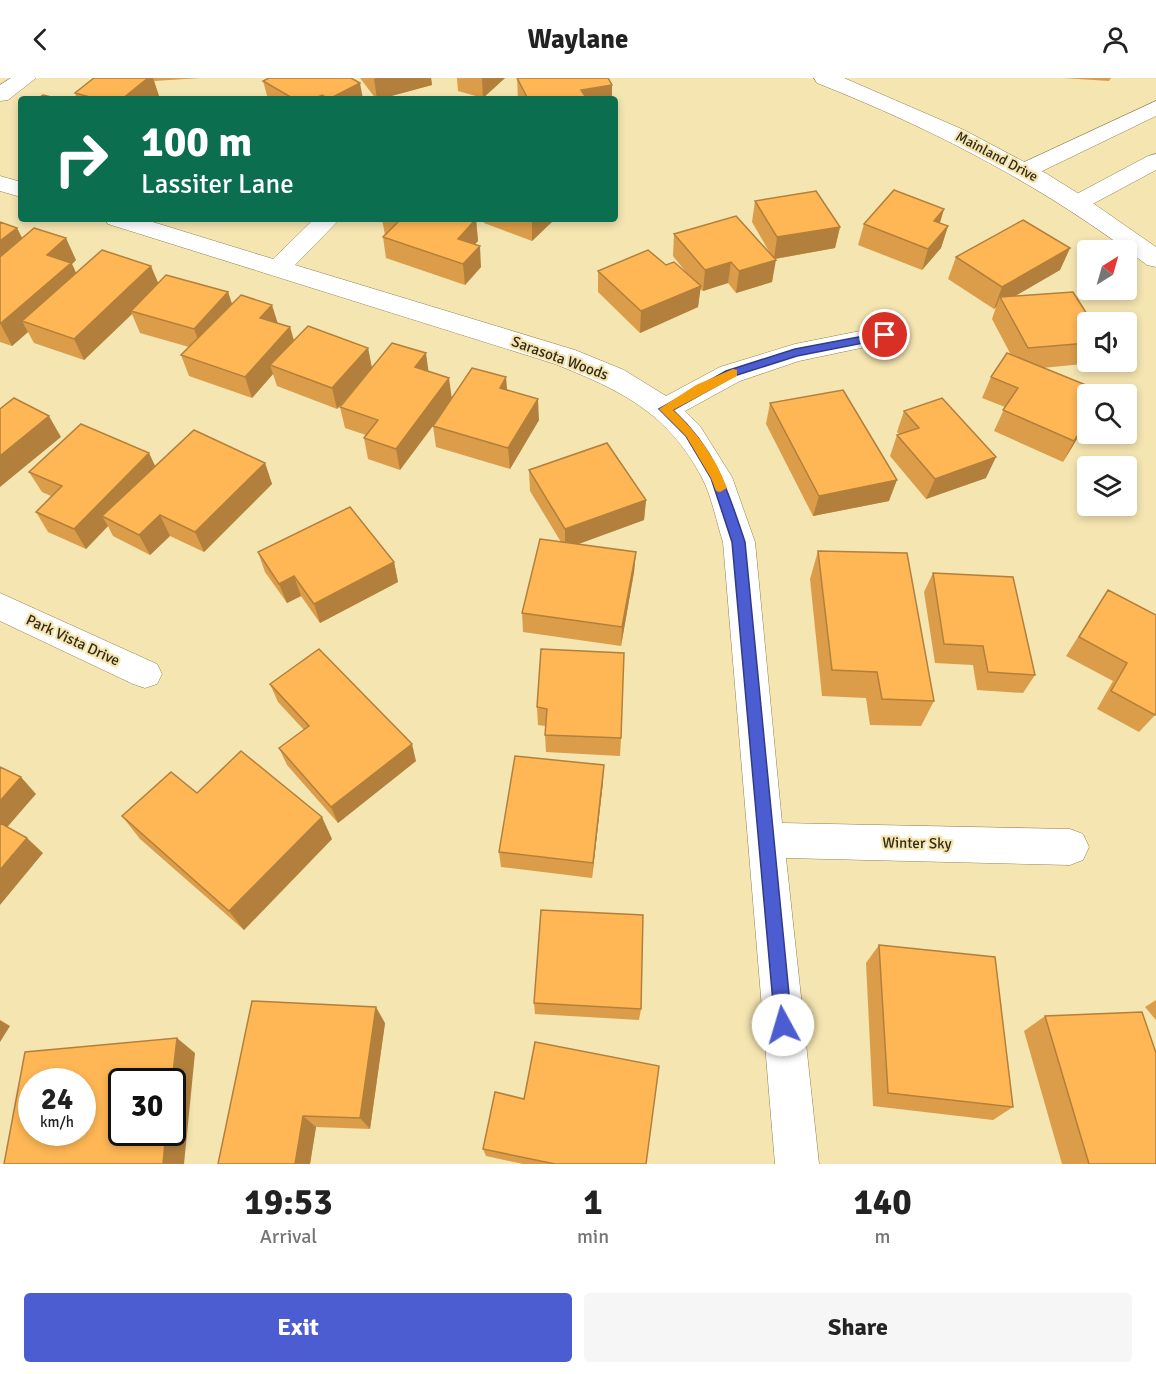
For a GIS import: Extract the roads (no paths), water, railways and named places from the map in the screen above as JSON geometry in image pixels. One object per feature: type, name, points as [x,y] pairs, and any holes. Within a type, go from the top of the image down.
[{"type":"street","points":[[0,95],[25,78]]},
{"type":"street","name":"Mainland Drive","points":[[825,78],[891,104],[964,137],[1026,170],[1079,202],[1156,259]]},
{"type":"street","points":[[1026,170],[1156,108]]},
{"type":"street","points":[[1079,202],[1156,161]]},
{"type":"street","points":[[0,183],[18,189]]},
{"type":"street","name":"Sarasota Woods","points":[[127,222],[565,357],[614,377],[665,409],[690,433],[717,477],[739,542],[797,1164]]},
{"type":"street","points":[[278,268],[325,222]]},
{"type":"street","points":[[665,409],[730,374],[795,353],[885,335]]},
{"type":"street","name":"Park Vista Drive","points":[[0,606],[145,674]]},
{"type":"street","name":"Winter Sky","points":[[765,840],[1070,847]]}]
